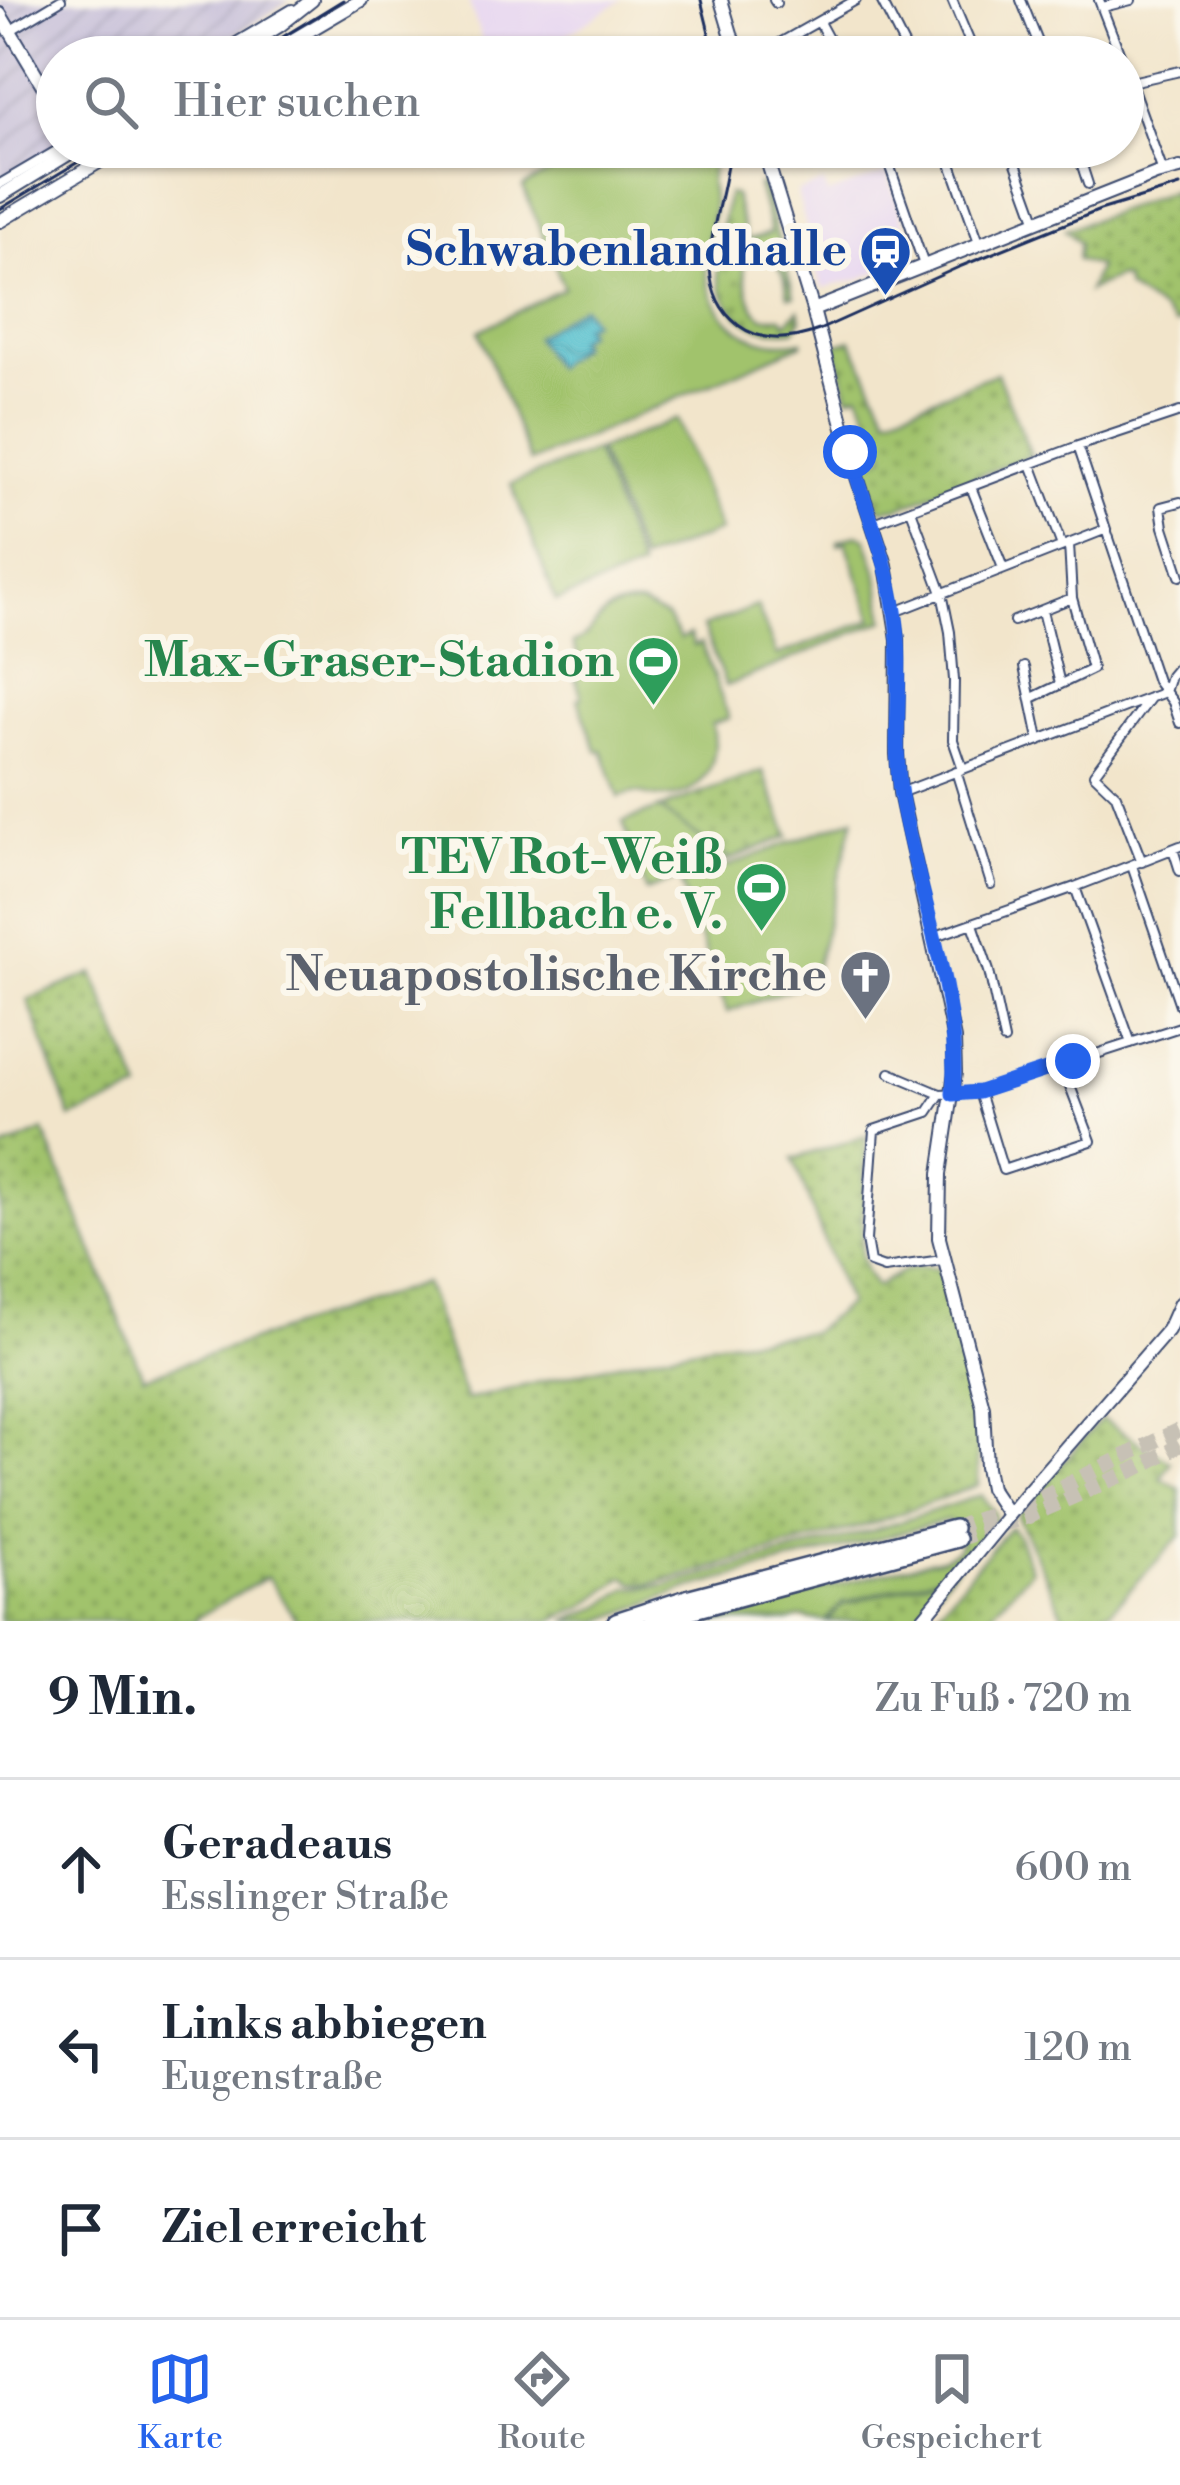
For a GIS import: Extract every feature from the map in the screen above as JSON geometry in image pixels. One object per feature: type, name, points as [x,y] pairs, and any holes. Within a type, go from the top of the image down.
[{"type":"highway","points":[[616,1621],[689,1597],[956,1534],[653,1621]]},
{"type":"main road","points":[[263,36],[310,0]]},
{"type":"main road","points":[[296,36],[341,6],[361,0]]},
{"type":"main road","points":[[721,0],[732,36]]},
{"type":"main road","points":[[0,14],[36,74]]},
{"type":"main road","points":[[0,196],[46,168]]},
{"type":"main road","points":[[65,181],[73,168]]},
{"type":"main road","points":[[0,220],[87,168]]},
{"type":"main road","points":[[769,168],[896,612],[900,793],[954,1039],[940,1174],[942,1260],[983,1407],[990,1488],[1008,1515]]},
{"type":"main road","points":[[813,310],[922,260],[980,245],[1035,216],[1180,168]]},
{"type":"main road","points":[[921,1621],[1168,1330],[1180,1304]]},
{"type":"street","points":[[10,30],[61,0]]},
{"type":"street","points":[[247,36],[310,0]]},
{"type":"street","points":[[793,36],[856,0]]},
{"type":"street","points":[[881,0],[899,36]]},
{"type":"street","points":[[952,0],[967,36]]},
{"type":"street","points":[[1021,0],[1035,36]]},
{"type":"street","points":[[1113,36],[1101,4],[1131,0]]},
{"type":"street","points":[[819,22],[827,36]]},
{"type":"street","points":[[1144,79],[1180,71]]},
{"type":"street","points":[[1144,119],[1163,172]]},
{"type":"street","points":[[0,184],[36,163]]},
{"type":"street","points":[[890,168],[922,260]]},
{"type":"street","points":[[952,168],[980,245]]},
{"type":"street","points":[[1018,168],[1035,216]]},
{"type":"street","points":[[1083,168],[1088,184]]},
{"type":"street","points":[[874,524],[1180,412]]},
{"type":"street","points":[[1078,446],[1157,681],[1173,702],[1180,723]]},
{"type":"street","points":[[1030,464],[1065,545],[1072,598],[1092,669],[1032,698]]},
{"type":"street","points":[[971,487],[1003,568]]},
{"type":"street","points":[[1180,502],[1161,507],[1180,576]]},
{"type":"street","points":[[911,510],[942,593],[953,654],[953,740],[991,884]]},
{"type":"street","points":[[896,612],[1104,530]]},
{"type":"street","points":[[1014,621],[1072,598]]},
{"type":"street","points":[[1042,611],[1060,684]]},
{"type":"street","points":[[1165,692],[1180,664]]},
{"type":"street","points":[[1024,667],[1040,739]]},
{"type":"street","points":[[900,793],[1165,692]]},
{"type":"street","points":[[1152,696],[1094,774],[1116,795],[1180,1005]]},
{"type":"street","points":[[934,937],[1176,848],[1180,871]]},
{"type":"street","points":[[1075,887],[1131,1042]]},
{"type":"street","points":[[973,924],[1004,1040]]},
{"type":"street","points":[[890,1073],[946,1094],[979,1092],[1180,1027]]},
{"type":"street","points":[[979,1092],[1004,1170],[1091,1141],[1063,1065]]},
{"type":"street","points":[[942,1260],[884,1268],[870,1263],[866,1253],[874,1130],[928,1112],[946,1094]]},
{"type":"shaded area","points":[[0,0],[291,0],[234,36],[36,36],[36,160],[0,183]]},
{"type":"shaded area","points":[[468,0],[622,0],[565,36],[481,36]]},
{"type":"shaded area","points":[[887,172],[914,257],[823,288],[805,241],[807,230],[797,192],[824,183],[828,194]]},
{"type":"green space","points":[[557,168],[712,168],[706,260],[716,302],[750,336],[802,344],[530,462],[479,331],[564,288],[523,187]]},
{"type":"green space","points":[[763,185],[794,296],[788,296],[772,251],[742,260],[748,291],[763,317],[782,317],[786,323],[799,310],[801,320],[794,330],[770,330],[747,322],[733,310],[719,280],[718,245],[728,194],[734,195],[747,240],[771,233],[758,186]]},
{"type":"green space","points":[[1172,191],[1180,229],[1180,323],[1175,325],[1118,277],[1088,291],[1098,267],[1077,260],[1079,243],[1065,230]]},
{"type":"green space","points":[[851,340],[888,416],[997,373],[1031,455],[900,507],[883,509],[863,466],[886,455],[859,393],[849,396],[835,345]]},
{"type":"green space","points":[[677,419],[720,531],[641,561],[598,450]]},
{"type":"green space","points":[[595,451],[640,569],[556,601],[511,484]]},
{"type":"green space","points":[[857,534],[866,538],[877,570],[885,620],[726,686],[703,627],[757,606],[777,656],[873,619],[846,542],[838,544]]},
{"type":"green space","name":"Max-Graser-Stadion","points":[[642,605],[666,617],[680,639],[690,635],[694,646],[701,643],[729,718],[712,724],[715,749],[708,772],[680,795],[619,797],[578,699],[582,697],[573,671],[582,667],[573,643],[614,608]]},
{"type":"green space","points":[[763,771],[789,836],[731,859],[658,809]]},
{"type":"green space","points":[[658,809],[731,859],[646,891],[623,822]]},
{"type":"green space","name":"TEV Rot-Weiß Fellbach e. V.","points":[[854,818],[812,981],[727,1012],[681,884]]},
{"type":"green space","points":[[93,973],[141,1091],[71,1118],[28,1000]]},
{"type":"green space","points":[[44,1131],[143,1377],[424,1283],[466,1400],[720,1342],[812,1332],[848,1304],[793,1159],[866,1136],[861,1255],[866,1272],[876,1287],[913,1268],[939,1270],[974,1398],[978,1485],[874,1523],[688,1575],[650,1584],[625,1577],[584,1607],[550,1621],[297,1621],[267,1577],[196,1621],[0,1621],[0,1150]]},
{"type":"green space","points":[[1101,1419],[1171,1462],[1161,1478],[1180,1489],[1180,1536],[1111,1610],[1065,1618],[1017,1516]]},
{"type":"green space","points":[[981,1495],[994,1520],[952,1572],[842,1603],[825,1621],[802,1617],[695,1621],[941,1558],[961,1543],[956,1525],[947,1520],[687,1589],[600,1621],[566,1621],[600,1607],[628,1588],[665,1586],[871,1531]]},
{"type":"green space","points":[[1010,1527],[1031,1570],[984,1621],[929,1621]]},
{"type":"green space","points":[[951,1573],[911,1621],[827,1621],[842,1605]]},
{"type":"water","points":[[582,306],[592,321],[583,326],[587,332],[576,340],[580,345],[554,367],[535,337]]},
{"type":"tunnel","points":[[954,1528],[1045,1495],[1180,1429]]},
{"type":"tunnel","points":[[957,1539],[1030,1516],[1180,1445]]},
{"type":"tram line","points":[[284,36],[343,0]]},
{"type":"tram line","points":[[701,0],[710,36]]},
{"type":"tram line","points":[[0,209],[68,168]]},
{"type":"tram line","points":[[727,168],[712,241],[713,287],[721,307],[738,325],[767,338],[819,330],[1100,210],[1180,186]]},
{"type":"place","name":"Schwabenlandhalle","points":[[886,297]]},
{"type":"place","name":"Max-Graser-Stadion","points":[[653,708]]},
{"type":"place","name":"TEV Rot-Weiß Fellbach e. V.","points":[[762,933]]},
{"type":"place","name":"Neuapostolische Kirche","points":[[866,1022]]},
{"type":"route","points":[[850,452],[896,612],[898,774],[954,1039],[953,1094],[979,1092],[1073,1061]]}]
